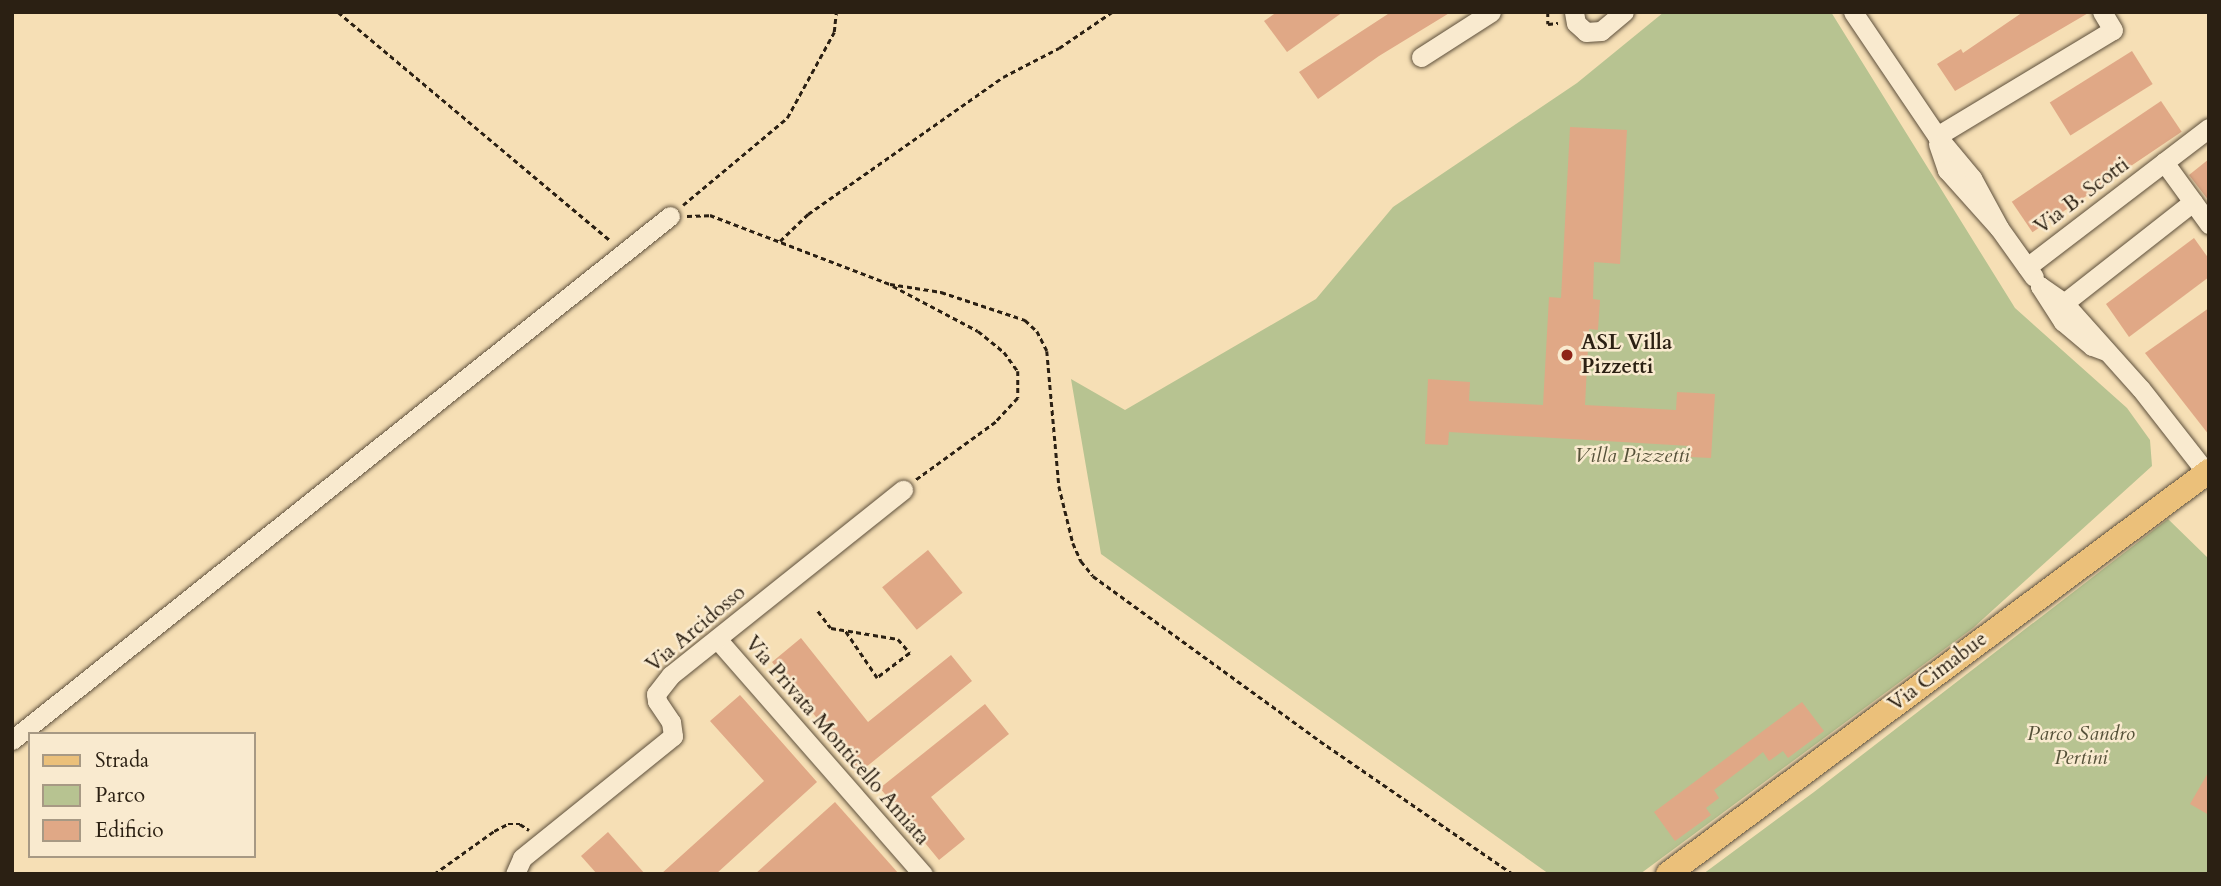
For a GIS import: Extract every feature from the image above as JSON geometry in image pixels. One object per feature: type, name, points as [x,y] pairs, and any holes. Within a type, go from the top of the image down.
[{"type":"main road","name":"Via Cimabue","points":[[1668,874],[2208,473]]},
{"type":"street","points":[[1421,57],[1491,12]]},
{"type":"street","points":[[1574,12],[1576,23],[1586,32],[1601,31],[1624,12]]},
{"type":"street","points":[[1853,12],[1965,181],[2063,321],[2092,346],[2106,351]]},
{"type":"street","points":[[1937,136],[2113,30],[2102,12]]},
{"type":"street","name":"Via B. Scotti","points":[[2027,267],[2209,128]]},
{"type":"street","points":[[2164,162],[2209,224]]},
{"type":"street","points":[[2064,303],[2193,202]]},
{"type":"street","points":[[12,740],[670,216]]},
{"type":"street","points":[[2040,286],[2064,303],[2141,389],[2208,473]]},
{"type":"street","name":"Via Arcidosso","points":[[515,874],[522,858],[673,736],[671,722],[657,701],[656,694],[671,676],[903,490]]},
{"type":"street","name":"Via Privata Monticello Amiata","points":[[717,639],[923,874]]},
{"type":"path","points":[[338,12],[625,252]]},
{"type":"path","points":[[670,216],[786,118],[834,32],[836,12]]},
{"type":"path","points":[[780,241],[808,214],[1003,77],[1059,48],[1112,12]]},
{"type":"path","points":[[670,216],[710,215],[890,284],[978,331],[1004,352],[1018,371],[1018,398],[996,422],[903,490]]},
{"type":"path","points":[[890,284],[941,292],[1025,320],[1037,331],[1047,351],[1059,486],[1073,543],[1093,576],[1320,741],[1513,874]]},
{"type":"path","points":[[818,611],[831,628],[898,639],[909,653],[877,678],[845,631]]},
{"type":"path","points":[[434,874],[508,824],[527,828],[540,843]]},
{"type":"green space","name":"Villa Pizzetti","points":[[1664,12],[1831,12],[2015,308],[2127,408],[2150,440],[2152,466],[1973,628],[1640,874],[1549,874],[1101,554],[1071,379],[1125,410],[1316,299],[1393,207],[1577,83]]},
{"type":"green space","name":"Parco Sandro Pertini","points":[[2168,519],[2209,559],[2209,874],[1703,874],[1814,792]]},
{"type":"building","points":[[1277,12],[1343,12],[1287,52],[1264,21]]},
{"type":"building","points":[[1391,12],[1451,12],[1379,56],[1318,99],[1299,72]]},
{"type":"building","points":[[2023,12],[2090,12],[1955,91],[1937,64],[1961,49],[1963,53]]},
{"type":"building","points":[[2132,51],[2153,84],[2070,135],[2050,102]]},
{"type":"building","points":[[2161,101],[2182,132],[2032,232],[2012,202]]},
{"type":"building","name":"ASL Villa Pizzetti","points":[[1570,127],[1627,130],[1620,264],[1594,262],[1593,299],[1600,300],[1598,330],[1589,329],[1585,405],[1676,410],[1677,392],[1715,394],[1711,458],[1690,457],[1690,446],[1449,432],[1448,445],[1425,444],[1428,379],[1470,382],[1469,401],[1543,405],[1549,297],[1561,298]]},
{"type":"building","points":[[2209,159],[2209,201],[2189,175]]},
{"type":"building","points":[[2194,238],[2209,259],[2209,277],[2129,337],[2106,304]]},
{"type":"building","points":[[2209,308],[2209,435],[2145,353]]},
{"type":"building","points":[[928,550],[963,593],[917,630],[882,587]]},
{"type":"building","points":[[801,638],[868,722],[951,655],[972,681],[860,772],[772,662]]},
{"type":"building","points":[[740,695],[817,782],[716,874],[661,874],[764,781],[710,721]]},
{"type":"building","points":[[1802,702],[1824,731],[1788,758],[1783,751],[1769,761],[1763,752],[1714,790],[1719,798],[1706,808],[1711,815],[1675,841],[1654,812]]},
{"type":"building","points":[[985,704],[1009,734],[931,797],[965,839],[939,860],[880,788]]},
{"type":"building","points":[[2209,771],[2209,815],[2190,804]]},
{"type":"building","points":[[835,802],[899,874],[755,874]]},
{"type":"building","points":[[608,832],[645,874],[597,874],[581,856]]},
{"type":"place","name":"ASL Villa Pizzetti","points":[[1567,355]]}]
